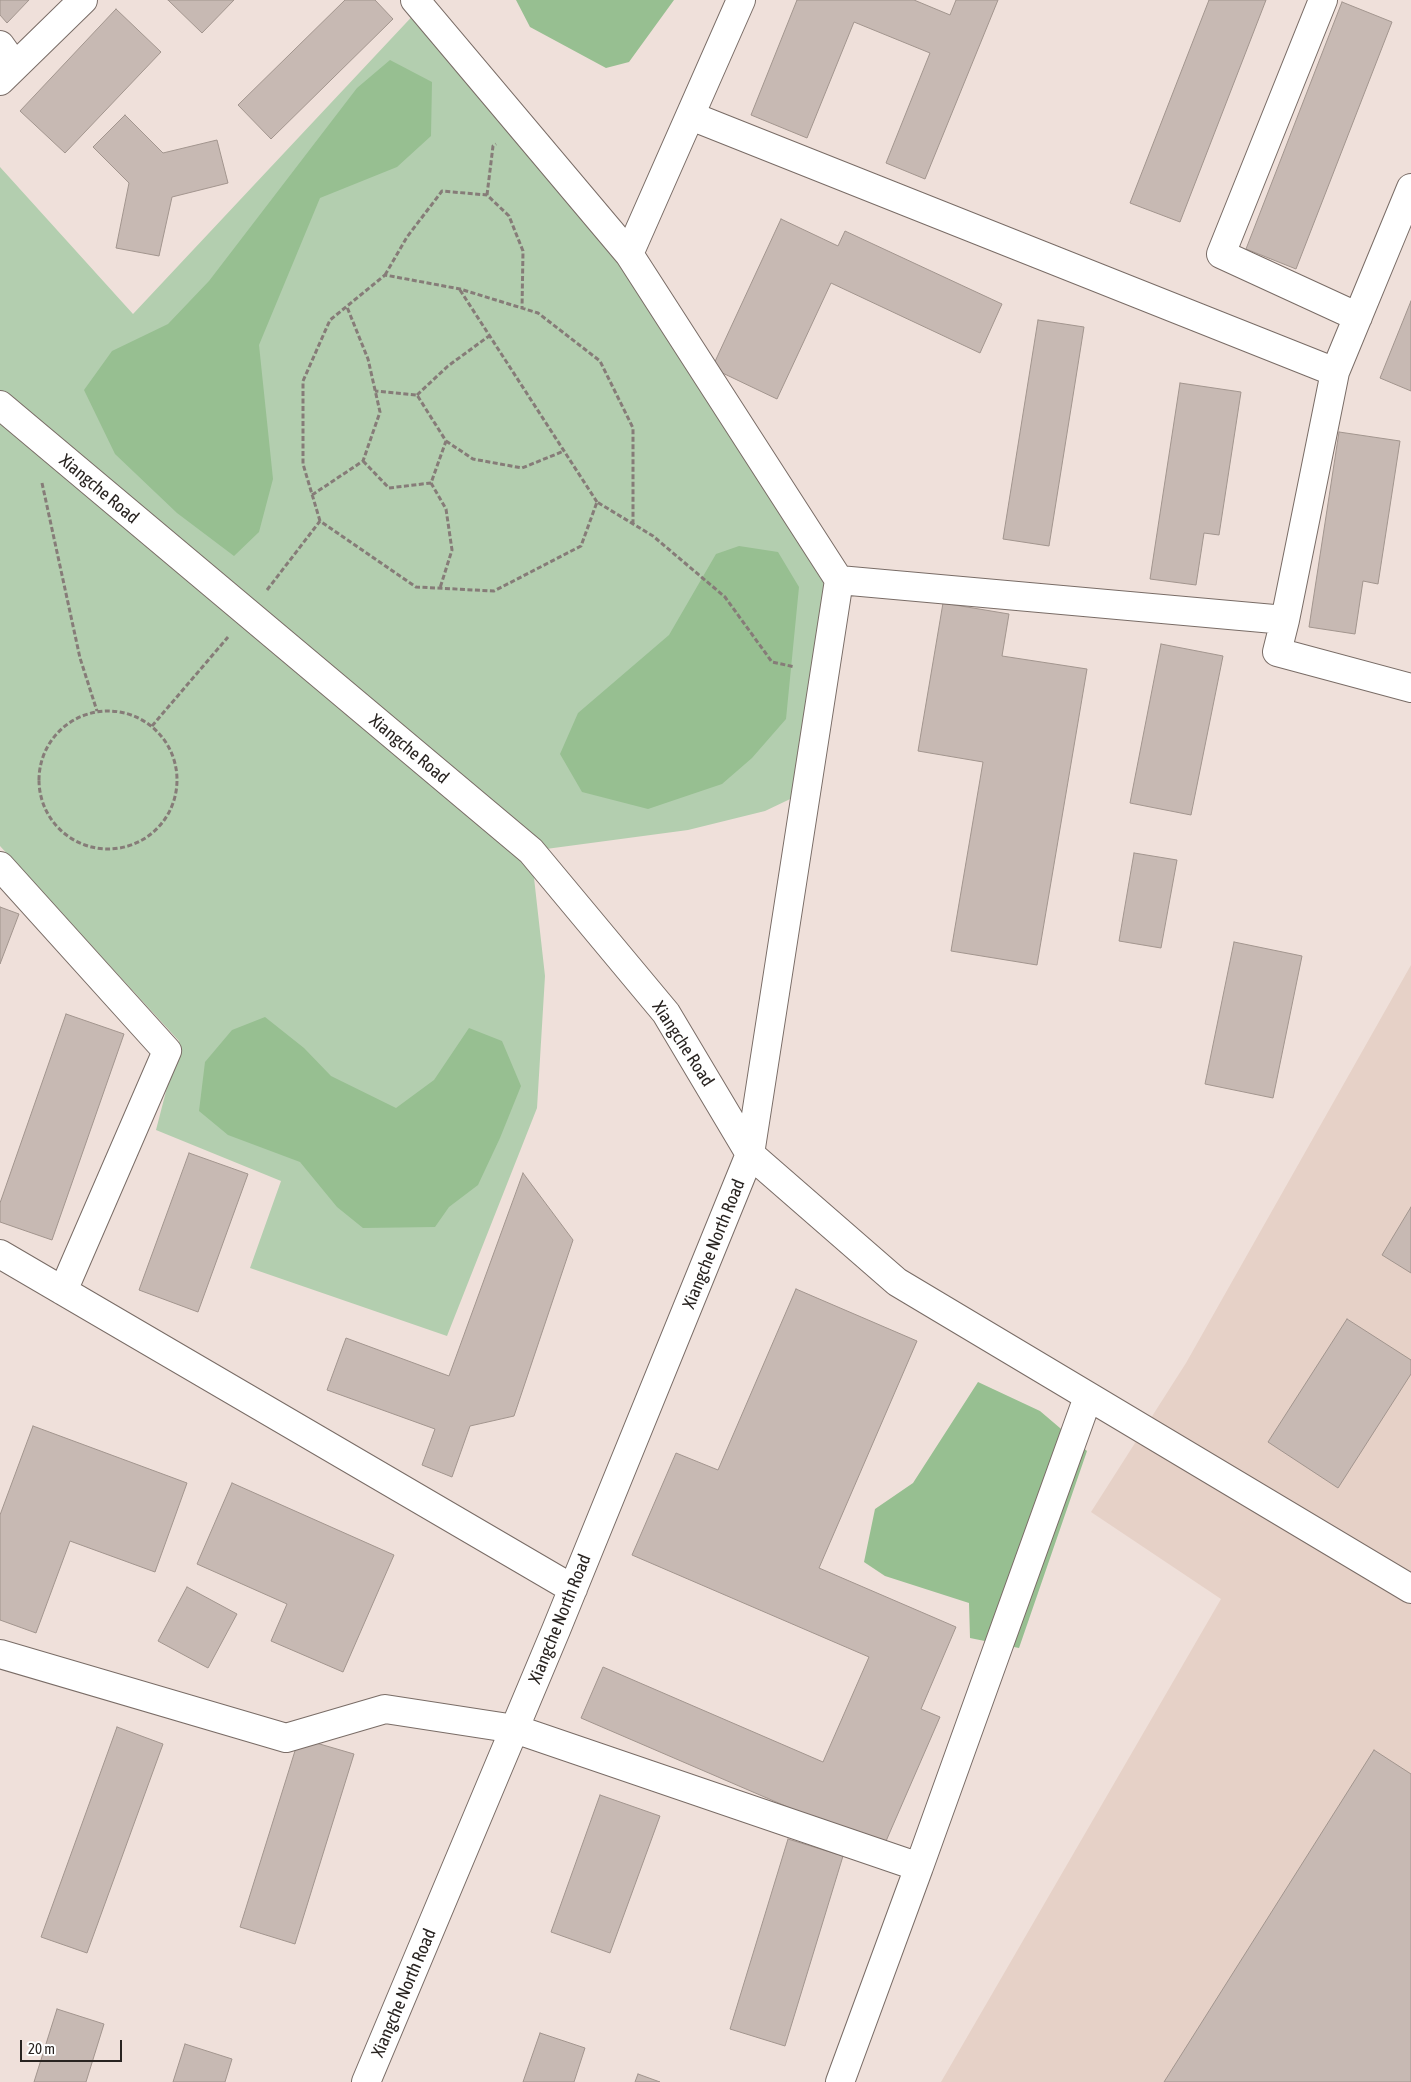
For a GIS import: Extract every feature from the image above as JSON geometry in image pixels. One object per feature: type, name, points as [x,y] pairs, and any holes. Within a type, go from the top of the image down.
[{"type":"street","points":[[5,64],[83,0]]},
{"type":"street","points":[[415,0],[629,254],[840,580],[1284,620]]},
{"type":"street","points":[[629,254],[741,0]]},
{"type":"street","points":[[1323,0],[1221,254],[1358,317]]},
{"type":"street","points":[[691,116],[1335,372]]},
{"type":"street","points":[[1411,188],[1335,372],[1277,652],[1411,688]]},
{"type":"street","name":"Xiangche Road","points":[[0,405],[531,851],[666,1013],[750,1154],[897,1282],[1411,1590]]},
{"type":"street","name":"Xiangche North Road","points":[[366,2082],[573,1589],[750,1154],[840,580]]},
{"type":"street","points":[[0,866],[167,1051],[63,1291]]},
{"type":"street","points":[[0,1254],[573,1589]]},
{"type":"street","points":[[840,2082],[1088,1396]]},
{"type":"street","points":[[0,1654],[286,1738],[385,1708],[515,1729],[919,1866]]},
{"type":"path","points":[[487,195],[493,146],[520,125]]},
{"type":"path","points":[[522,309],[523,251],[509,216],[487,195],[442,191],[407,237],[385,275],[330,320],[303,381],[303,464],[320,521],[416,587],[494,591],[581,546],[597,502]]},
{"type":"path","points":[[385,275],[460,290],[538,313],[600,361],[634,428],[633,524]]},
{"type":"path","points":[[460,290],[597,502],[653,536],[725,597],[772,662],[825,673]]},
{"type":"path","points":[[312,494],[363,461],[380,412],[368,359],[346,307]]},
{"type":"path","points":[[375,391],[418,395],[448,366],[489,336]]},
{"type":"path","points":[[418,395],[446,442],[473,459],[522,468],[564,452]]},
{"type":"path","points":[[431,483],[446,442]]},
{"type":"path","points":[[363,461],[389,488],[431,483]]},
{"type":"path","points":[[41,478],[80,658],[98,711]]},
{"type":"path","points":[[431,483],[446,509],[452,550],[440,588]]},
{"type":"path","points":[[152,726],[248,614],[320,521]]},
{"type":"path","points":[[98,711],[117,711],[136,716],[152,726],[168,744],[176,766],[176,790],[169,812],[155,830],[135,843],[113,849],[89,847],[68,836],[52,820],[42,799],[39,776],[44,752],[57,733],[75,719],[98,711]]},
{"type":"shaded area","points":[[1411,965],[1411,2082],[941,2082],[1221,1599],[1091,1512],[1186,1363]]},
{"type":"green space","points":[[516,0],[674,0],[629,62],[606,68],[530,27]]},
{"type":"green space","points":[[420,8],[629,254],[839,580],[807,791],[765,811],[688,830],[531,851],[545,976],[537,1108],[447,1336],[250,1268],[281,1181],[156,1130],[179,1041],[0,846],[0,167],[133,314]]},
{"type":"green space","points":[[390,60],[432,82],[431,136],[397,167],[320,198],[259,345],[273,479],[259,532],[234,556],[177,513],[115,454],[84,390],[112,351],[168,324],[209,281],[357,88]]},
{"type":"green space","points":[[739,546],[778,552],[799,587],[786,719],[752,758],[722,784],[648,809],[582,792],[560,754],[578,713],[669,635],[716,554]]},
{"type":"green space","points":[[265,1017],[304,1048],[331,1076],[396,1108],[434,1080],[469,1028],[502,1041],[521,1086],[478,1185],[449,1207],[435,1227],[363,1228],[337,1207],[300,1162],[228,1135],[199,1111],[205,1062],[232,1030]]},
{"type":"green space","points":[[978,1382],[1040,1411],[1087,1451],[1019,1648],[970,1638],[969,1603],[885,1576],[864,1562],[875,1509],[913,1483]]},
{"type":"building","points":[[0,0],[29,0],[7,23],[0,15]]},
{"type":"building","points":[[168,0],[234,0],[202,33]]},
{"type":"building","points":[[345,0],[375,0],[393,19],[271,139],[238,105]]},
{"type":"building","points":[[797,0],[914,0],[950,15],[956,0],[998,0],[925,179],[886,163],[930,53],[854,22],[807,138],[751,115]]},
{"type":"building","points":[[1209,0],[1266,0],[1180,222],[1130,203]]},
{"type":"building","points":[[1342,2],[1392,22],[1296,269],[1246,249]]},
{"type":"building","points":[[116,9],[161,52],[65,153],[20,111]]},
{"type":"building","points":[[125,115],[163,153],[217,140],[228,183],[172,197],[159,256],[116,248],[129,183],[93,147]]},
{"type":"building","points":[[781,219],[838,246],[845,231],[1002,304],[980,353],[831,283],[777,399],[712,368]]},
{"type":"building","points":[[1411,301],[1411,391],[1380,378]]},
{"type":"building","points":[[1038,320],[1084,327],[1049,546],[1003,539]]},
{"type":"building","points":[[1180,383],[1241,392],[1219,535],[1204,533],[1196,585],[1150,579]]},
{"type":"building","points":[[1339,432],[1400,441],[1378,584],[1363,581],[1355,634],[1309,627]]},
{"type":"building","points":[[943,603],[1009,614],[1002,656],[1087,669],[1037,965],[951,951],[983,762],[918,751]]},
{"type":"building","points":[[1161,644],[1223,656],[1191,815],[1130,803]]},
{"type":"building","points":[[1134,853],[1177,860],[1161,948],[1119,941]]},
{"type":"building","points":[[0,907],[19,914],[0,964]]},
{"type":"building","points":[[1234,942],[1302,956],[1273,1098],[1205,1084]]},
{"type":"building","points":[[66,1014],[124,1034],[52,1240],[0,1222],[0,1203]]},
{"type":"building","points":[[189,1153],[248,1174],[198,1312],[139,1290]]},
{"type":"building","points":[[523,1173],[573,1240],[514,1416],[470,1426],[452,1477],[422,1465],[435,1429],[327,1390],[346,1338],[449,1376]]},
{"type":"building","points":[[1411,1207],[1411,1273],[1382,1255]]},
{"type":"building","points":[[796,1289],[917,1341],[819,1568],[956,1627],[921,1709],[940,1717],[883,1848],[581,1718],[603,1667],[823,1762],[869,1657],[632,1555],[676,1453],[718,1470]]},
{"type":"building","points":[[1347,1319],[1411,1360],[1411,1374],[1338,1488],[1268,1442]]},
{"type":"building","points":[[33,1426],[187,1483],[155,1572],[70,1541],[36,1633],[0,1620],[0,1515]]},
{"type":"building","points":[[232,1483],[394,1555],[343,1672],[271,1641],[287,1604],[197,1564]]},
{"type":"building","points":[[187,1587],[237,1614],[208,1668],[158,1641]]},
{"type":"building","points":[[117,1727],[163,1744],[87,1953],[41,1937]]},
{"type":"building","points":[[299,1738],[354,1754],[295,1944],[240,1927]]},
{"type":"building","points":[[1374,1750],[1411,1774],[1411,2082],[1164,2082]]},
{"type":"building","points":[[600,1795],[660,1816],[610,1953],[551,1932]]},
{"type":"building","points":[[788,1839],[843,1856],[785,2046],[730,2029]]},
{"type":"building","points":[[57,2009],[104,2024],[86,2082],[34,2082]]},
{"type":"building","points":[[540,2033],[585,2048],[574,2082],[523,2082]]},
{"type":"building","points":[[185,2044],[232,2059],[225,2082],[173,2082]]},
{"type":"building","points":[[638,2074],[660,2082],[635,2082]]}]
